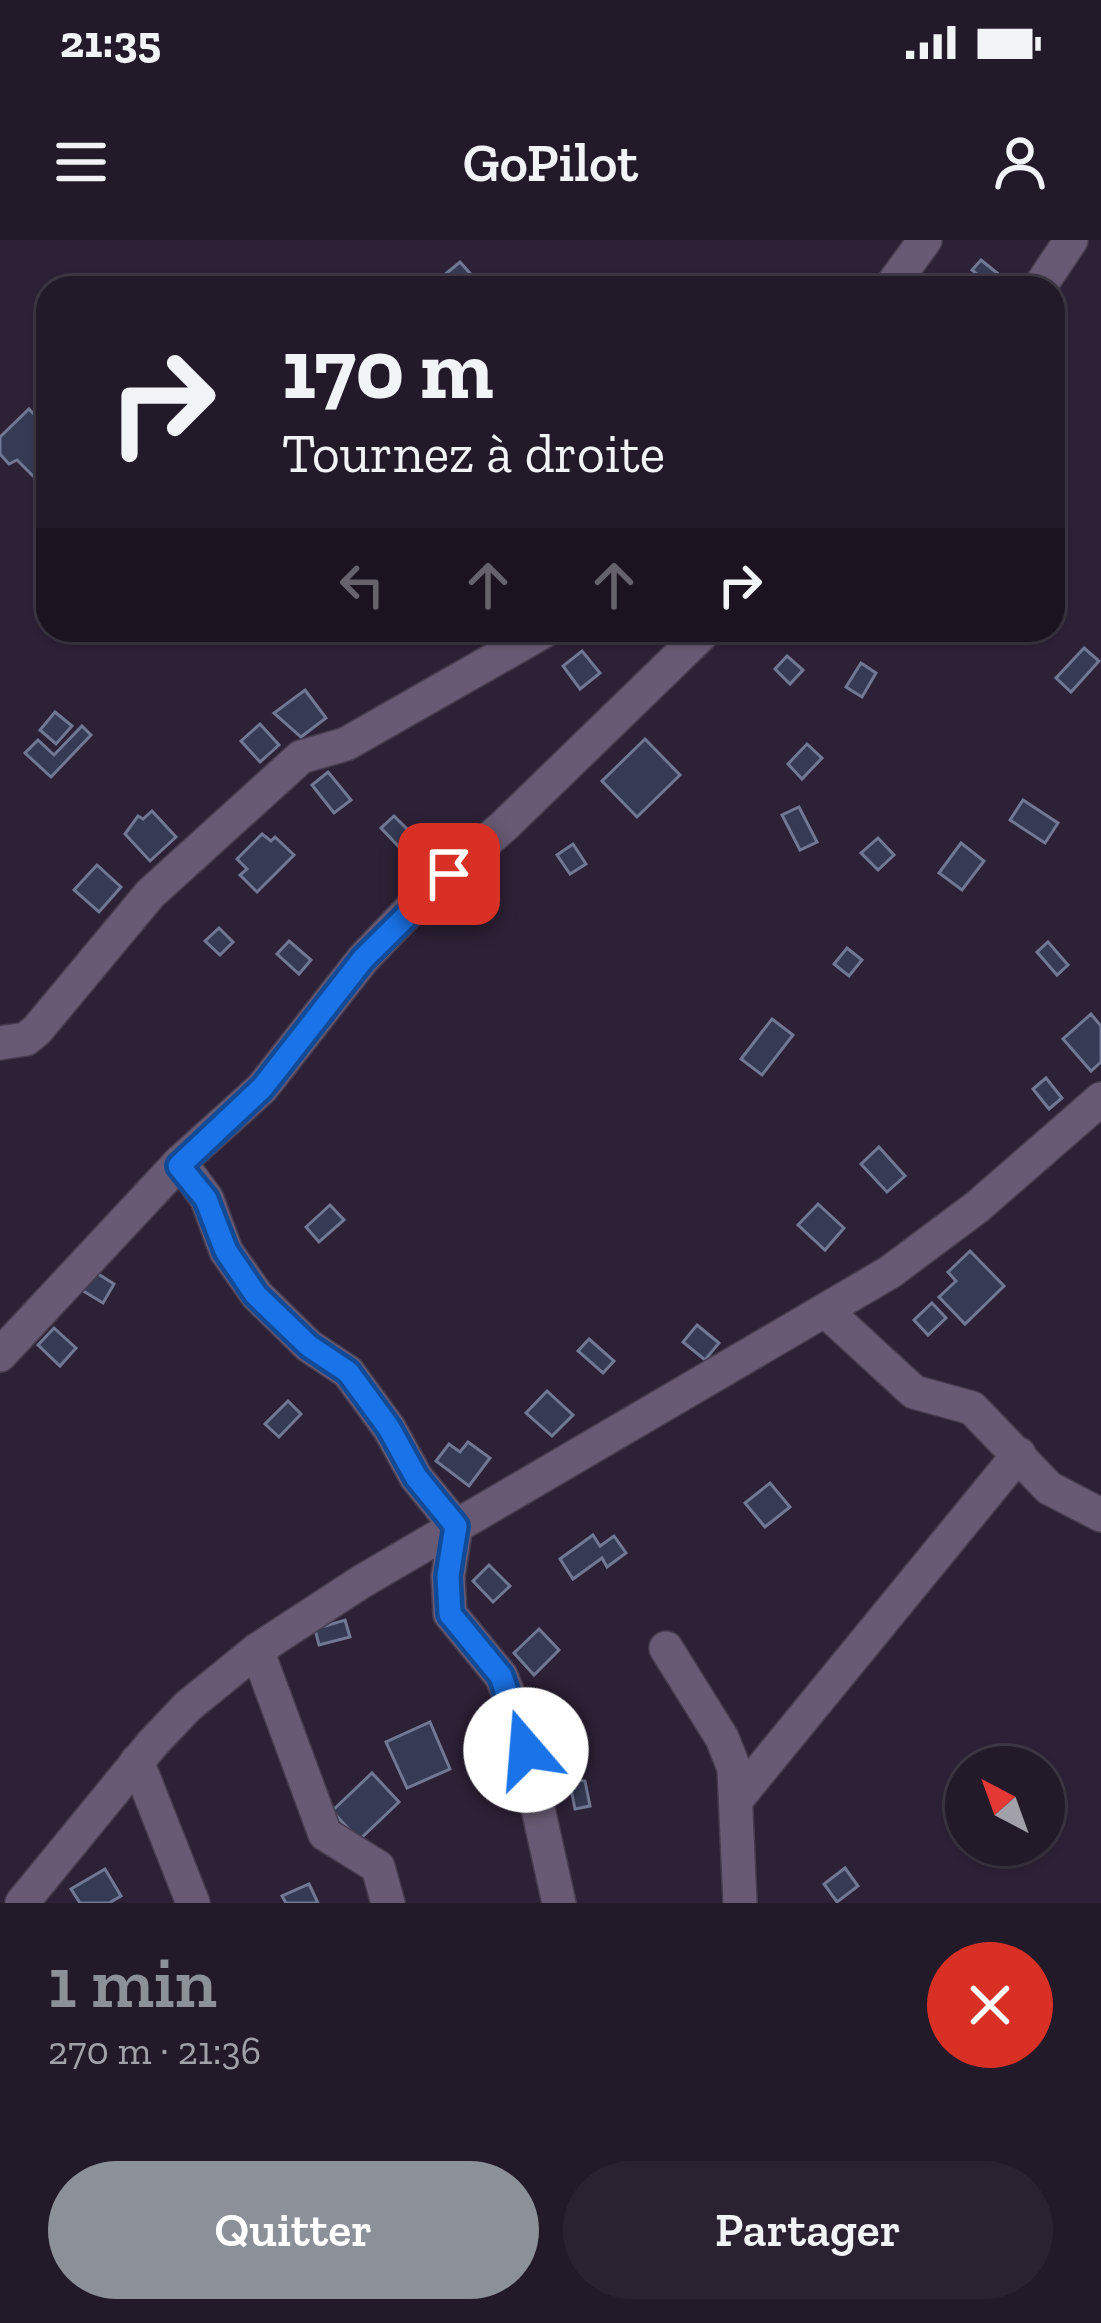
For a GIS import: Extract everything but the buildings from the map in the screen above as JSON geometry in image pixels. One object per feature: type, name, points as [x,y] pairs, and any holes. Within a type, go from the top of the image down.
[{"type":"street","points":[[899,276],[925,240]]},
{"type":"street","points":[[1047,276],[1071,240]]},
{"type":"street","points":[[0,1043],[26,1039],[38,1030],[57,1000],[90,969],[150,894],[301,758],[346,744],[525,642]]},
{"type":"street","points":[[0,1355],[180,1162],[262,1088],[363,959],[422,898],[693,642]]},
{"type":"street","points":[[22,1903],[188,1706],[257,1650],[456,1526],[827,1312],[977,1207],[1101,1099]]},
{"type":"street","points":[[180,1162],[206,1199],[226,1251],[256,1295],[309,1346],[348,1372],[389,1428],[416,1477],[456,1526],[448,1576],[450,1614],[501,1676],[517,1714],[560,1903]]},
{"type":"street","points":[[827,1312],[914,1392],[972,1408],[1049,1488],[1101,1515]]},
{"type":"street","points":[[736,1800],[1019,1454]]},
{"type":"street","points":[[666,1648],[722,1738],[734,1768],[740,1903]]},
{"type":"street","points":[[257,1650],[325,1834],[378,1867],[388,1903]]},
{"type":"street","points":[[137,1761],[194,1903]]},
{"type":"route","points":[[449,874],[363,959],[262,1088],[179,1166],[206,1199],[226,1251],[256,1295],[309,1346],[348,1372],[389,1428],[416,1477],[456,1526],[448,1576],[450,1614],[455,1627],[501,1676],[526,1750]]}]
